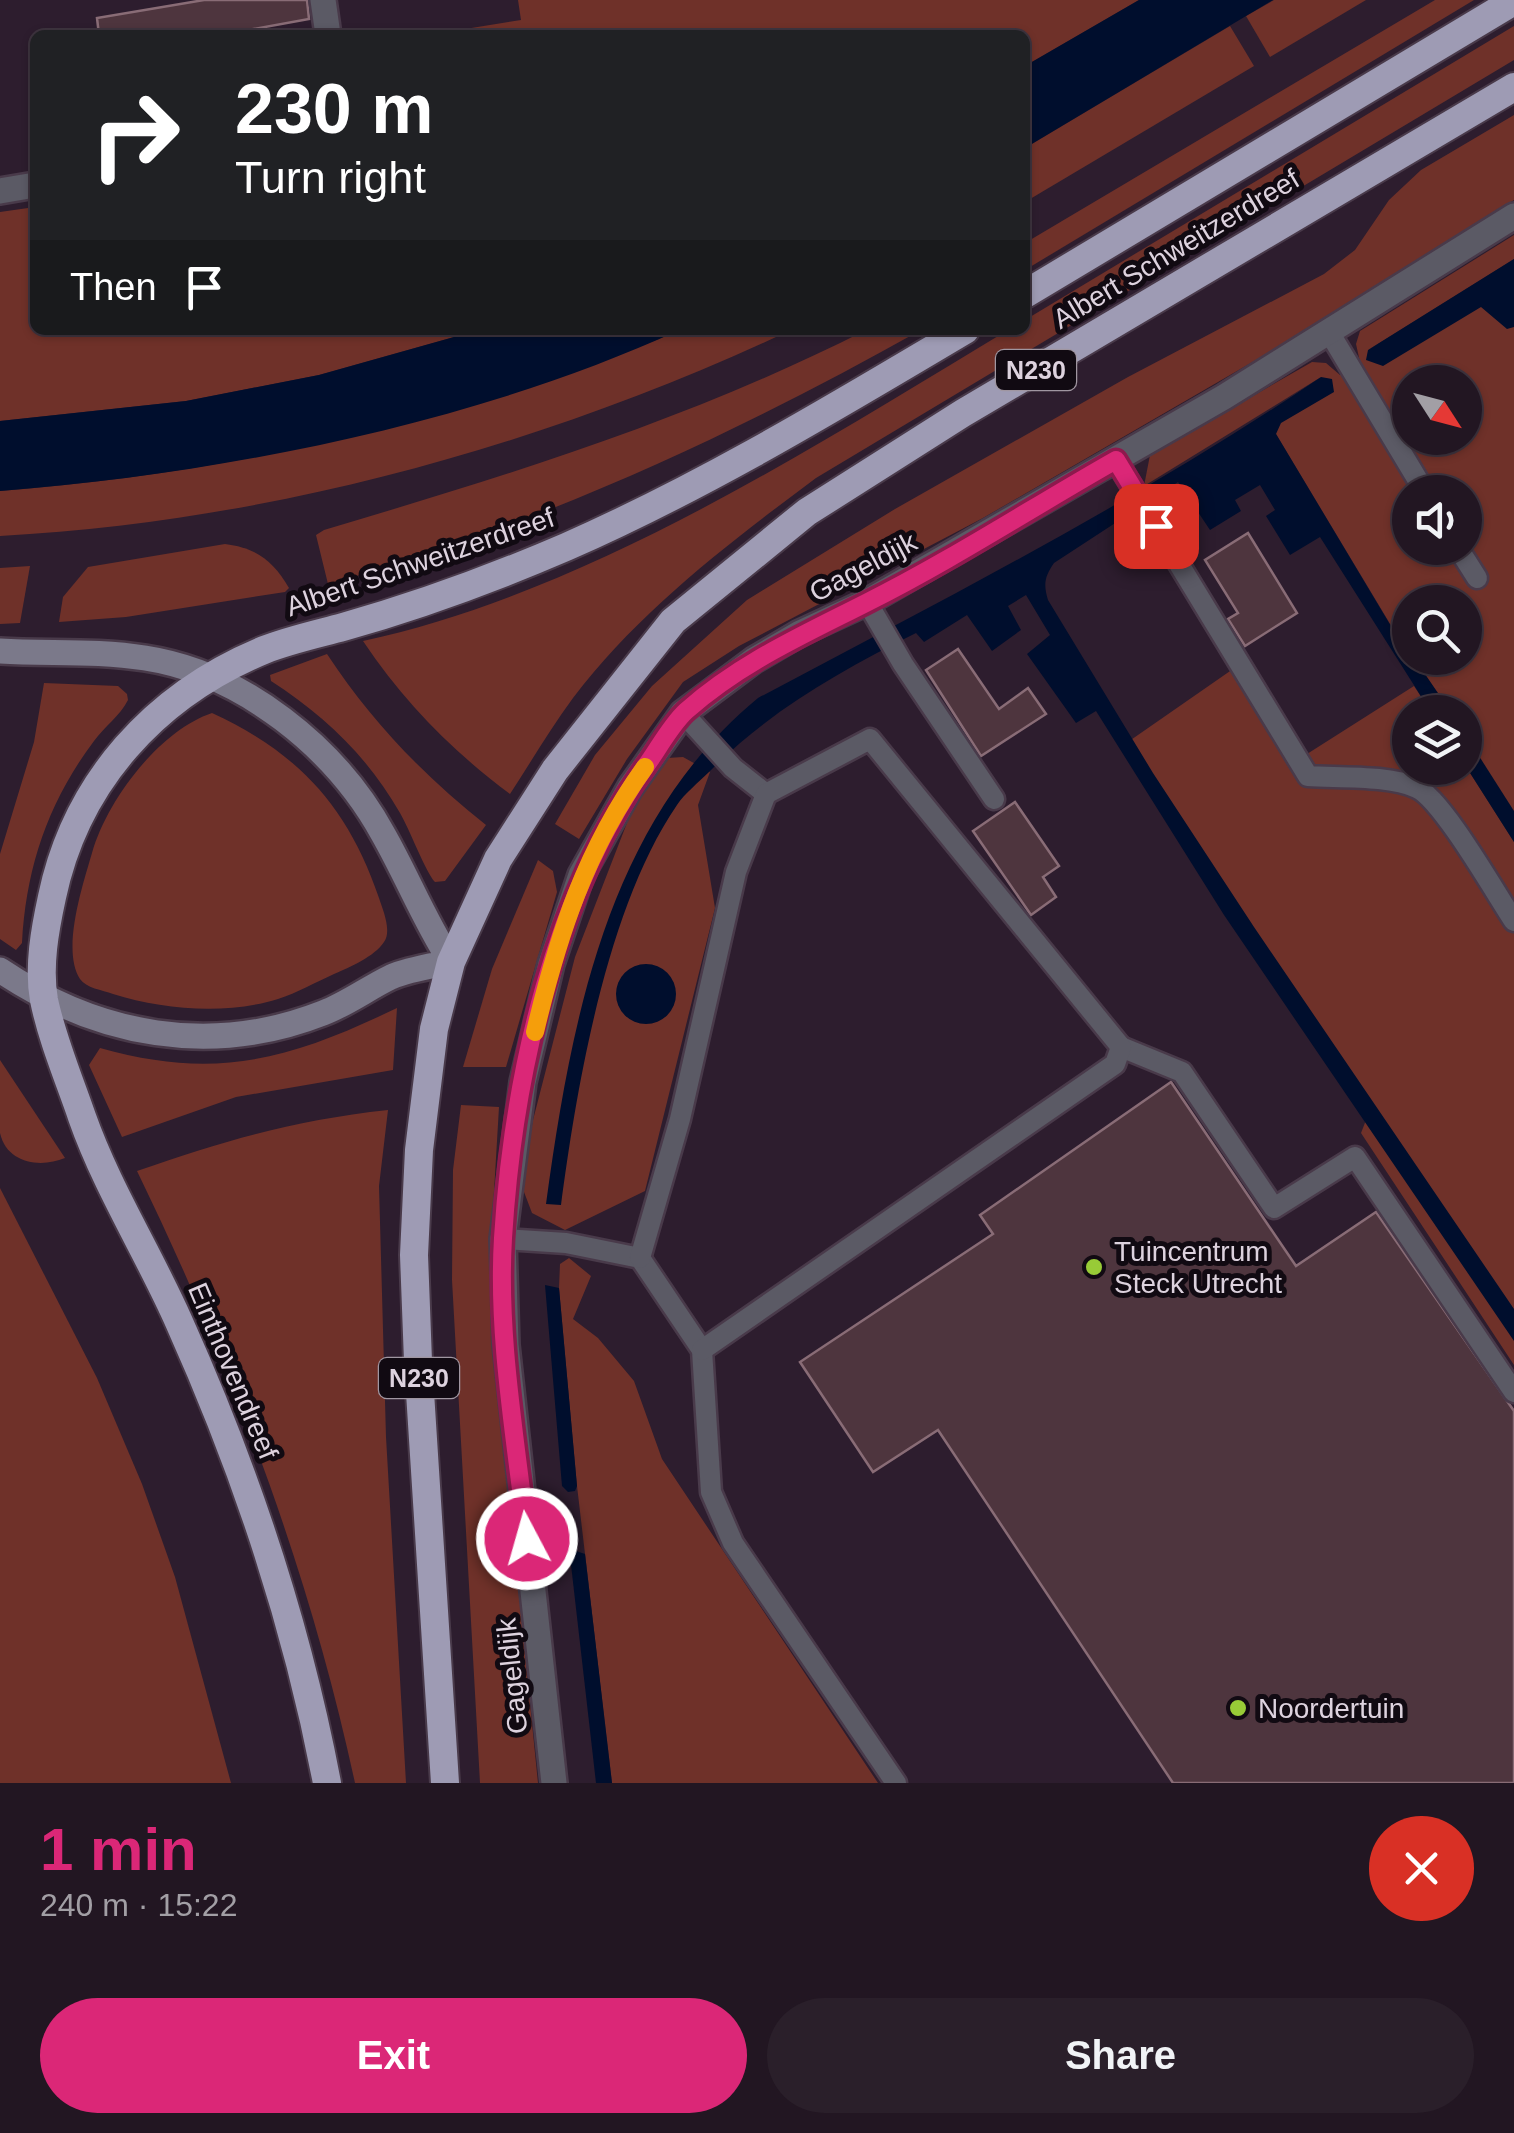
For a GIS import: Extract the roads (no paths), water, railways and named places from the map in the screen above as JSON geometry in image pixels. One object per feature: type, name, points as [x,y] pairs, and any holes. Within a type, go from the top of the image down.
[{"type":"highway","name":"Albert Schweitzerdreef","points":[[1030,291],[1514,1]]},
{"type":"highway","name":"Albert Schweitzerdreef","points":[[451,962],[498,858],[556,770],[612,694],[688,609],[807,512],[963,413],[1514,87]]},
{"type":"highway","name":"Albert Schweitzerdreef","points":[[210,677],[264,650],[477,583],[566,546],[672,497],[759,450],[956,335]]},
{"type":"highway","name":"N230","points":[[44,996],[45,930],[62,851],[90,794],[133,738],[159,712],[210,677]]},
{"type":"highway","name":"N230","points":[[445,1783],[414,1255],[422,1118],[434,1029],[451,962]]},
{"type":"highway","name":"Einthovendreef","points":[[44,996],[85,1126],[180,1324],[249,1494],[314,1716],[328,1783]]},
{"type":"main road","points":[[0,651],[78,651],[171,663],[210,677],[262,706],[320,749],[383,833],[423,920],[451,962],[395,975],[323,1013],[250,1034],[149,1035],[96,1019],[44,996],[0,970]]},
{"type":"street","points":[[324,0],[327,30]]},
{"type":"street","points":[[0,191],[30,186]]},
{"type":"street","name":"Gageldijk","points":[[554,1783],[506,1346],[503,1239],[523,1082],[551,964],[581,875],[630,788],[683,713],[754,660],[800,632],[868,602],[1116,460],[1514,216]]},
{"type":"lane","points":[[1329,332],[1415,475]]},
{"type":"lane","points":[[1116,460],[1308,776],[1367,779],[1419,788],[1450,825],[1514,921]]},
{"type":"lane","points":[[1469,565],[1477,578]]},
{"type":"lane","points":[[868,602],[904,664],[994,799]]},
{"type":"lane","points":[[683,713],[724,760],[766,794]]},
{"type":"lane","points":[[640,1258],[680,1119],[736,872],[766,794],[870,739],[1121,1047],[1182,1072],[1274,1208],[1355,1157],[1514,1392]]},
{"type":"lane","points":[[702,1350],[1115,1064],[1121,1047]]},
{"type":"lane","points":[[503,1239],[566,1242],[640,1258],[702,1350],[711,1492],[733,1543],[896,1783]]},
{"type":"water","points":[[1139,0],[1273,0],[1030,145],[1030,63]]},
{"type":"water","points":[[1514,259],[1514,327],[1507,329],[1481,307],[1383,366],[1366,360],[1368,350]]},
{"type":"water","points":[[461,335],[667,335],[519,392],[347,439],[171,472],[0,491],[0,421],[186,401],[319,375]]},
{"type":"water","points":[[1321,377],[1332,379],[1334,392],[1281,423],[1276,434],[1392,628],[1392,651],[1320,537],[1290,555],[1266,516],[1275,510],[1260,485],[1235,500],[1241,511],[1210,530],[1178,482],[1054,563],[1046,580],[1046,594],[1153,773],[1514,1309],[1514,1341],[1224,915],[1096,711],[1076,723],[1027,654],[1050,635],[1026,595],[1008,606],[1021,630],[992,651],[967,615],[924,642],[916,633],[781,711],[732,750],[680,801],[653,847],[614,944],[586,1052],[561,1205],[546,1204],[568,1066],[605,929],[631,865],[665,804],[707,748],[758,698],[1115,505]]},
{"type":"water","points":[[1408,675],[1426,675],[1439,695],[1420,695]]},
{"type":"water","points":[[1482,761],[1514,811],[1514,842],[1478,785],[1482,785]]},
{"type":"water","points":[[646,964],[667,973],[676,994],[667,1015],[646,1024],[625,1015],[616,994],[625,973]]},
{"type":"water","points":[[545,1285],[559,1288],[577,1486],[575,1491],[568,1492],[562,1486]]},
{"type":"water","points":[[573,1550],[585,1554],[612,1783],[596,1783],[570,1556]]},
{"type":"place","name":"Tuincentrum Steck Utrecht","points":[[1094,1267]]},
{"type":"place","name":"Noordertuin","points":[[1238,1708]]}]
